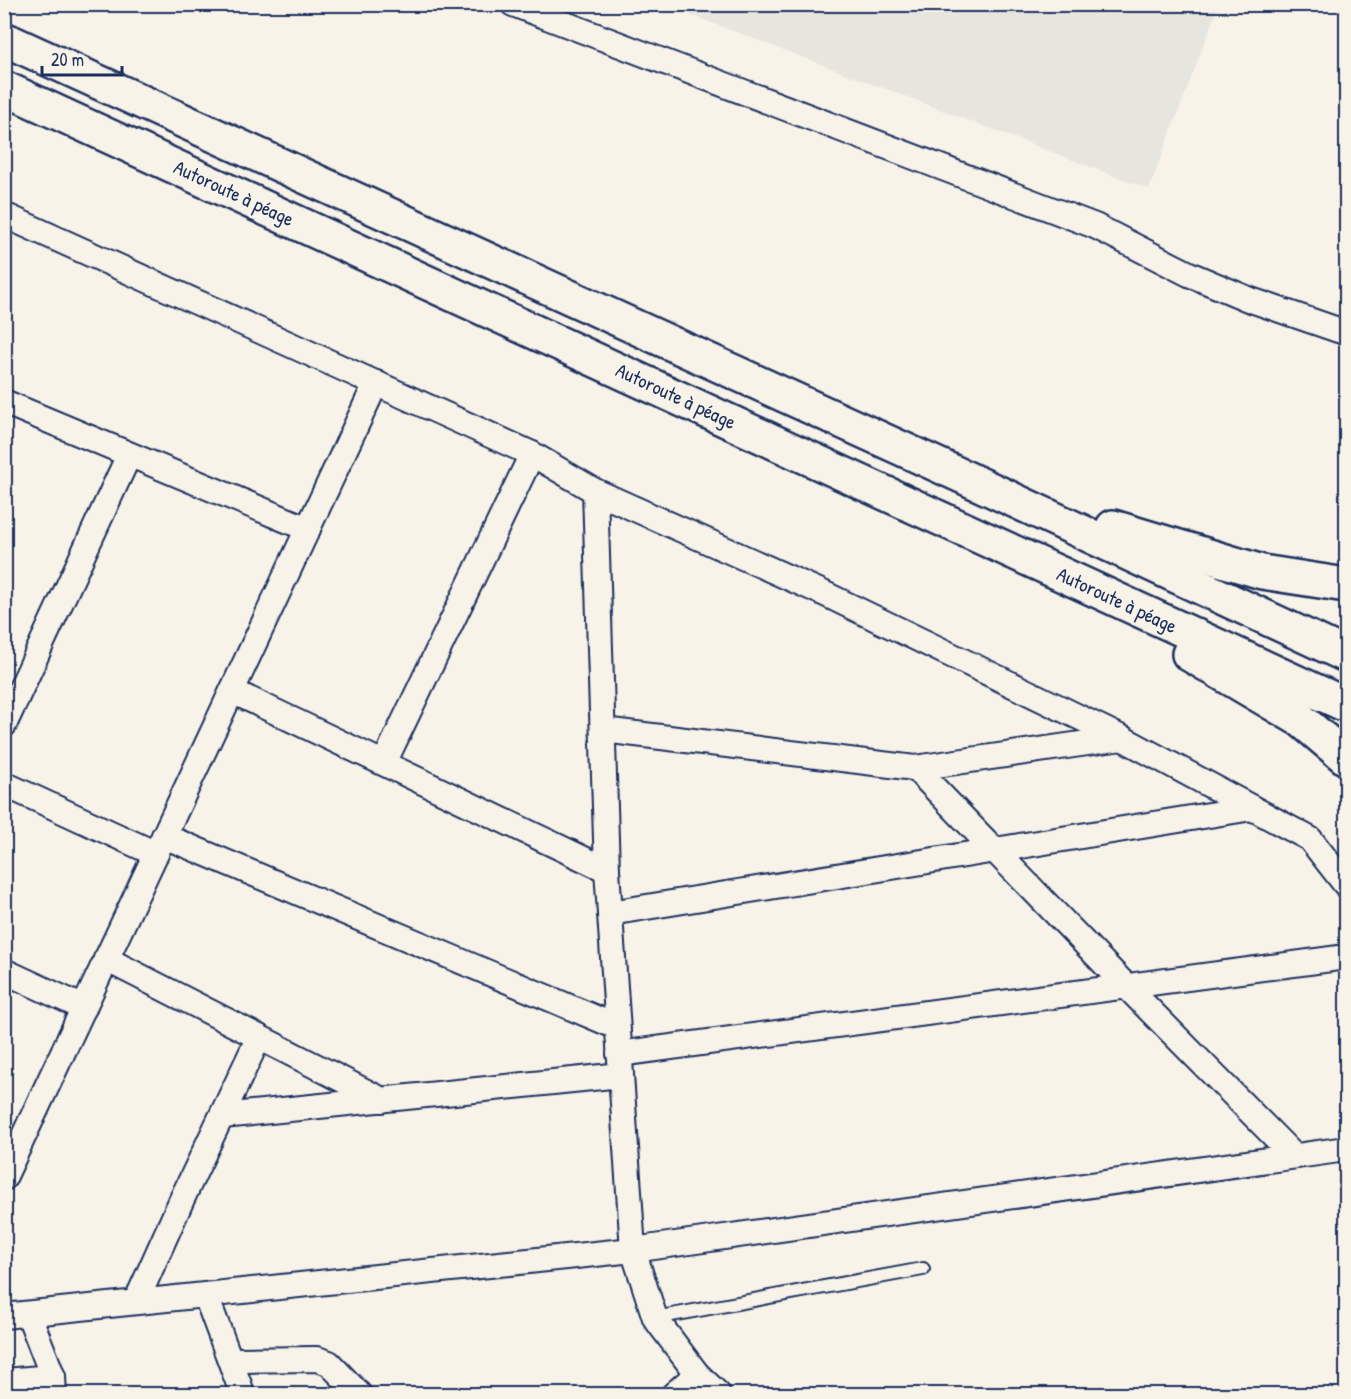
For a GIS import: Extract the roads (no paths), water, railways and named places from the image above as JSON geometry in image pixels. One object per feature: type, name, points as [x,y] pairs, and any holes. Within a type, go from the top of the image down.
[{"type":"highway","points":[[4,39],[975,482],[1347,655]]},
{"type":"highway","name":"Autoroute à péage","points":[[4,88],[1347,705]]},
{"type":"highway","points":[[975,482],[1162,543],[1262,572],[1347,585]]},
{"type":"highway","points":[[1030,560],[1301,720],[1347,758]]},
{"type":"street","points":[[513,4],[1095,226],[1199,278],[1260,303],[1338,330],[1347,331]]},
{"type":"street","points":[[4,215],[532,454],[595,491],[823,593],[1122,738],[1310,839],[1347,885]]},
{"type":"street","points":[[4,1178],[12,1142],[84,1008],[376,383]]},
{"type":"street","points":[[4,402],[308,529]]},
{"type":"street","points":[[384,763],[532,454]]},
{"type":"street","points":[[4,725],[129,455]]},
{"type":"street","points":[[595,491],[607,870],[633,1250],[655,1318],[697,1374],[718,1395]]},
{"type":"street","points":[[232,691],[607,870]]},
{"type":"street","points":[[603,730],[915,768],[1122,738]]},
{"type":"street","points":[[915,768],[1294,1156]]},
{"type":"street","points":[[4,784],[617,1027]]},
{"type":"street","points":[[610,913],[1252,808]]},
{"type":"street","points":[[223,1116],[382,1100],[1126,986],[1347,957]]},
{"type":"street","points":[[106,959],[382,1100]]},
{"type":"street","points":[[4,971],[84,1008]]},
{"type":"street","points":[[136,1302],[259,1037]]},
{"type":"street","points":[[4,1316],[633,1250],[1347,1149]]},
{"type":"street","points":[[206,1296],[240,1387],[238,1395]]},
{"type":"street","points":[[4,1381],[54,1386],[29,1315]]},
{"type":"street","points":[[231,1360],[317,1359],[330,1363],[359,1395]]},
{"type":"street","points":[[674,1395],[697,1374]]},
{"type":"lane","points":[[655,1318],[923,1269]]}]
